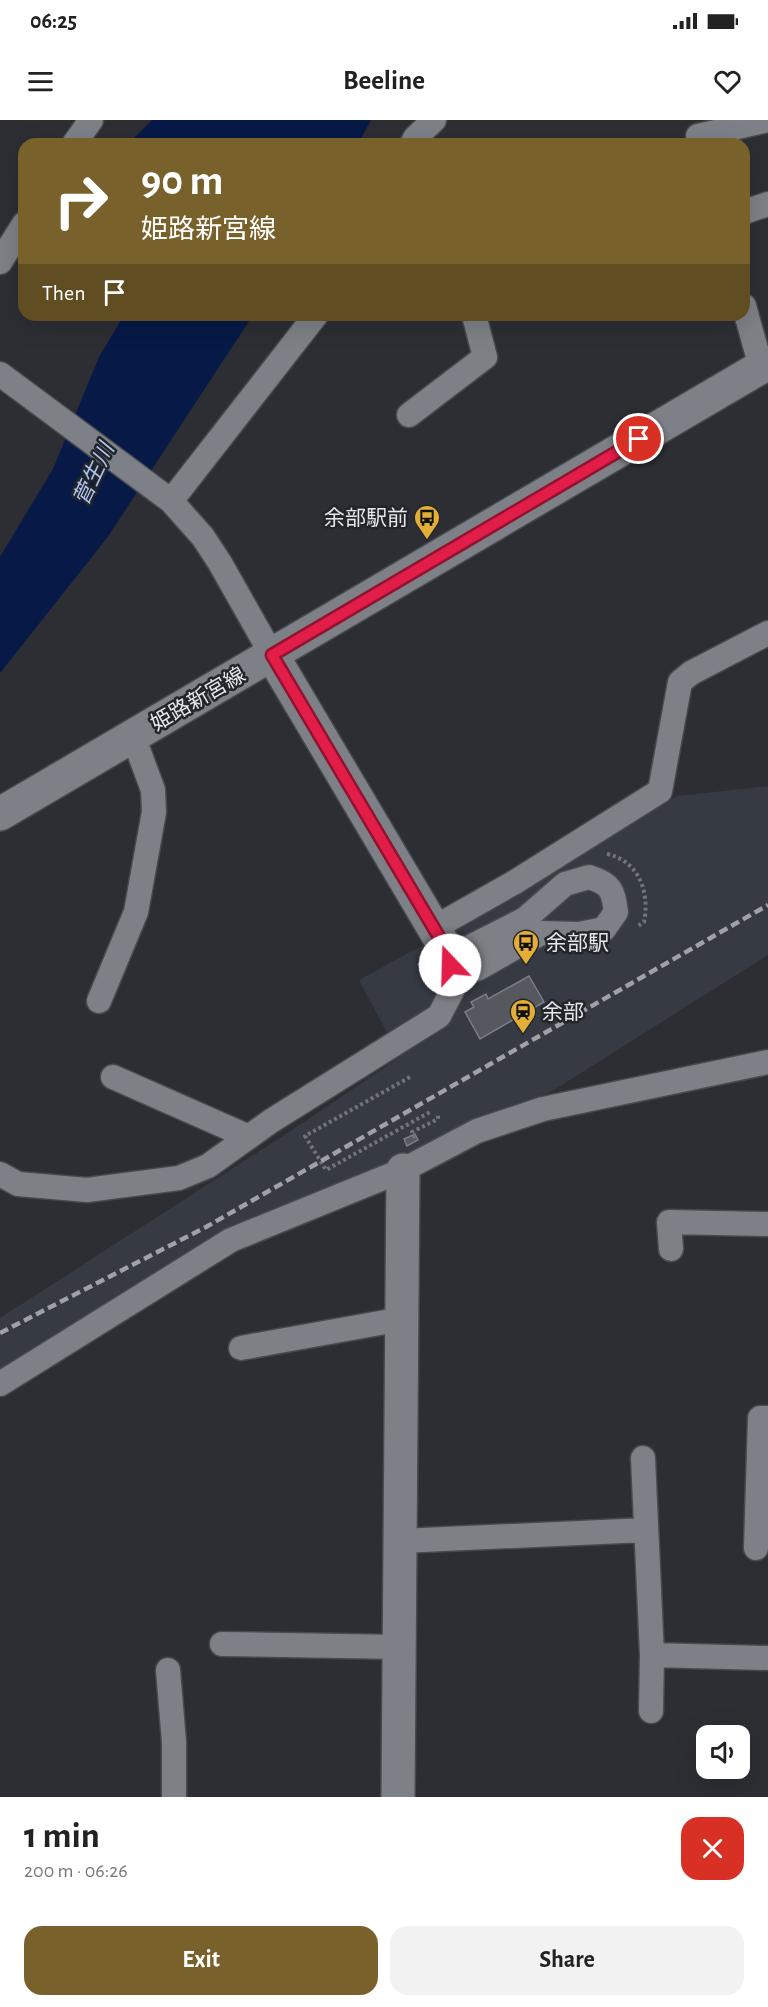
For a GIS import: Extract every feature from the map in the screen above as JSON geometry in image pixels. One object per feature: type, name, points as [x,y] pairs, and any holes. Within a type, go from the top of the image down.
[{"type":"main road","name":"姫路新宮線","points":[[0,814],[764,365]]},
{"type":"main road","points":[[272,655],[447,949]]},
{"type":"main road","points":[[398,1797],[403,1170]]},
{"type":"street","points":[[78,138],[91,120]]},
{"type":"street","points":[[416,138],[434,120]]},
{"type":"street","points":[[697,133],[768,120]]},
{"type":"street","points":[[750,210],[768,204]]},
{"type":"street","points":[[0,262],[18,234]]},
{"type":"street","points":[[165,496],[311,321]]},
{"type":"street","points":[[409,415],[485,357],[476,321]]},
{"type":"street","points":[[749,321],[764,365]]},
{"type":"street","points":[[0,374],[165,496],[203,537],[272,655]]},
{"type":"street","points":[[0,1174],[18,1184],[87,1190],[179,1178],[208,1166],[249,1137],[439,1016],[447,949],[515,882],[660,791],[680,681],[691,672],[768,633]]},
{"type":"street","points":[[99,1001],[136,912],[154,812],[153,790],[133,736]]},
{"type":"street","points":[[589,877],[604,882],[614,893],[616,912],[604,928],[579,934],[541,933],[477,969],[447,949],[466,949],[525,919],[565,884],[589,877]]},
{"type":"street","points":[[0,1384],[231,1240],[403,1170],[477,1131],[543,1110],[768,1062]]},
{"type":"street","points":[[113,1077],[249,1137]]},
{"type":"street","points":[[671,1249],[669,1222],[768,1224]]},
{"type":"street","points":[[241,1348],[402,1319]]},
{"type":"street","points":[[756,1548],[760,1418],[768,1418]]},
{"type":"street","points":[[643,1458],[652,1655],[651,1711]]},
{"type":"street","points":[[400,1541],[646,1530]]},
{"type":"street","points":[[222,1644],[400,1647]]},
{"type":"street","points":[[652,1655],[768,1658]]},
{"type":"street","points":[[168,1670],[174,1742],[174,1797]]},
{"type":"path","points":[[410,1077],[305,1136],[326,1170],[429,1112]]},
{"type":"shaded area","points":[[768,786],[768,955],[554,1090],[205,1242],[0,1373],[0,1318],[286,1134],[400,1057],[359,980],[487,910],[677,796]]},
{"type":"water","points":[[152,120],[371,120],[361,138],[134,138]]},
{"type":"water","name":"菅生川","points":[[120,321],[249,321],[107,538],[0,673],[0,557],[53,469],[99,357]]},
{"type":"building","points":[[529,976],[544,1002],[480,1039],[465,1012],[474,1007],[471,1002],[486,994],[488,999]]},
{"type":"building","points":[[415,1134],[418,1140],[407,1146],[404,1139]]},
{"type":"railway","points":[[0,1333],[206,1227],[768,905]]},
{"type":"place","name":"余部駅前","points":[[427,541]]},
{"type":"place","name":"余部駅","points":[[526,966]]},
{"type":"place","name":"余部","points":[[523,1035]]},
{"type":"route","points":[[450,965],[445,947],[272,655],[639,439]]}]
